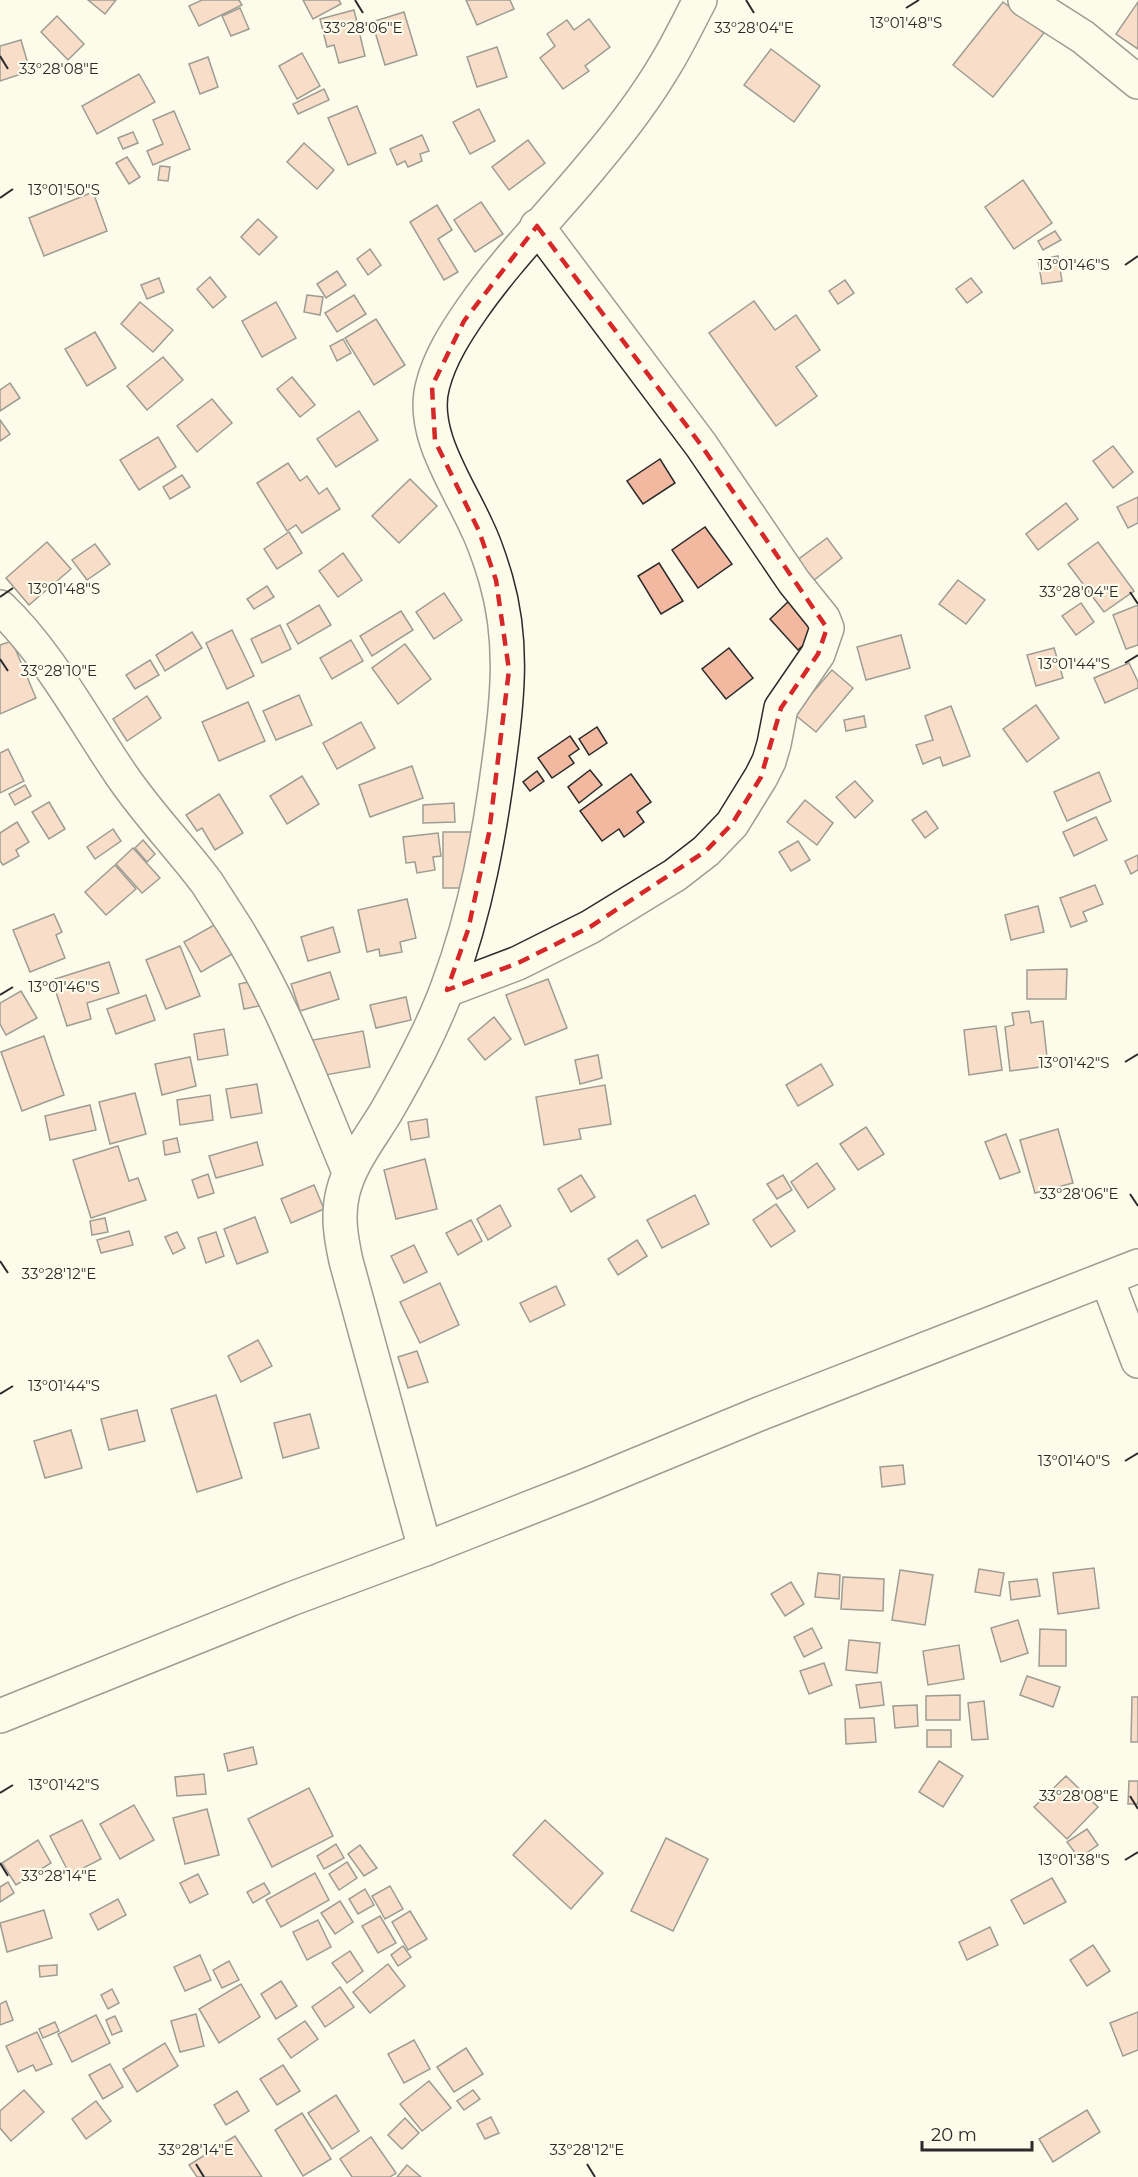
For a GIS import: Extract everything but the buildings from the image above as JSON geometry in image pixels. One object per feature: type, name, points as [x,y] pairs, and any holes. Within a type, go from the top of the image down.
[{"type":"street","points":[[425,1550],[346,1261],[339,1226],[342,1194],[350,1172],[387,1111],[423,1044],[447,990],[468,930],[489,833],[509,670],[504,616],[496,580],[479,531],[435,441],[430,406],[432,386],[446,350],[464,321],[489,285],[537,226],[593,165],[632,114],[667,63],[700,0]]},
{"type":"street","points":[[1025,0],[1083,37],[1138,82]]},
{"type":"street","points":[[447,990],[518,963],[590,927],[675,875],[706,851],[732,824],[761,777],[774,744],[781,708],[818,654],[827,628],[823,618],[794,582],[701,445],[537,226]]},
{"type":"street","points":[[0,607],[17,623],[39,651],[125,780],[207,884],[255,959],[285,1019],[350,1172]]},
{"type":"street","points":[[0,1716],[281,1603],[425,1550],[759,1414],[1138,1266]]},
{"type":"street","points":[[1107,1278],[1138,1361]]},
{"type":"highlighted area","points":[[537,226],[701,445],[827,628],[818,654],[781,708],[761,777],[732,824],[706,851],[590,927],[518,963],[447,990],[468,930],[489,833],[509,670],[496,580],[479,531],[435,441],[432,386],[464,321]]}]
